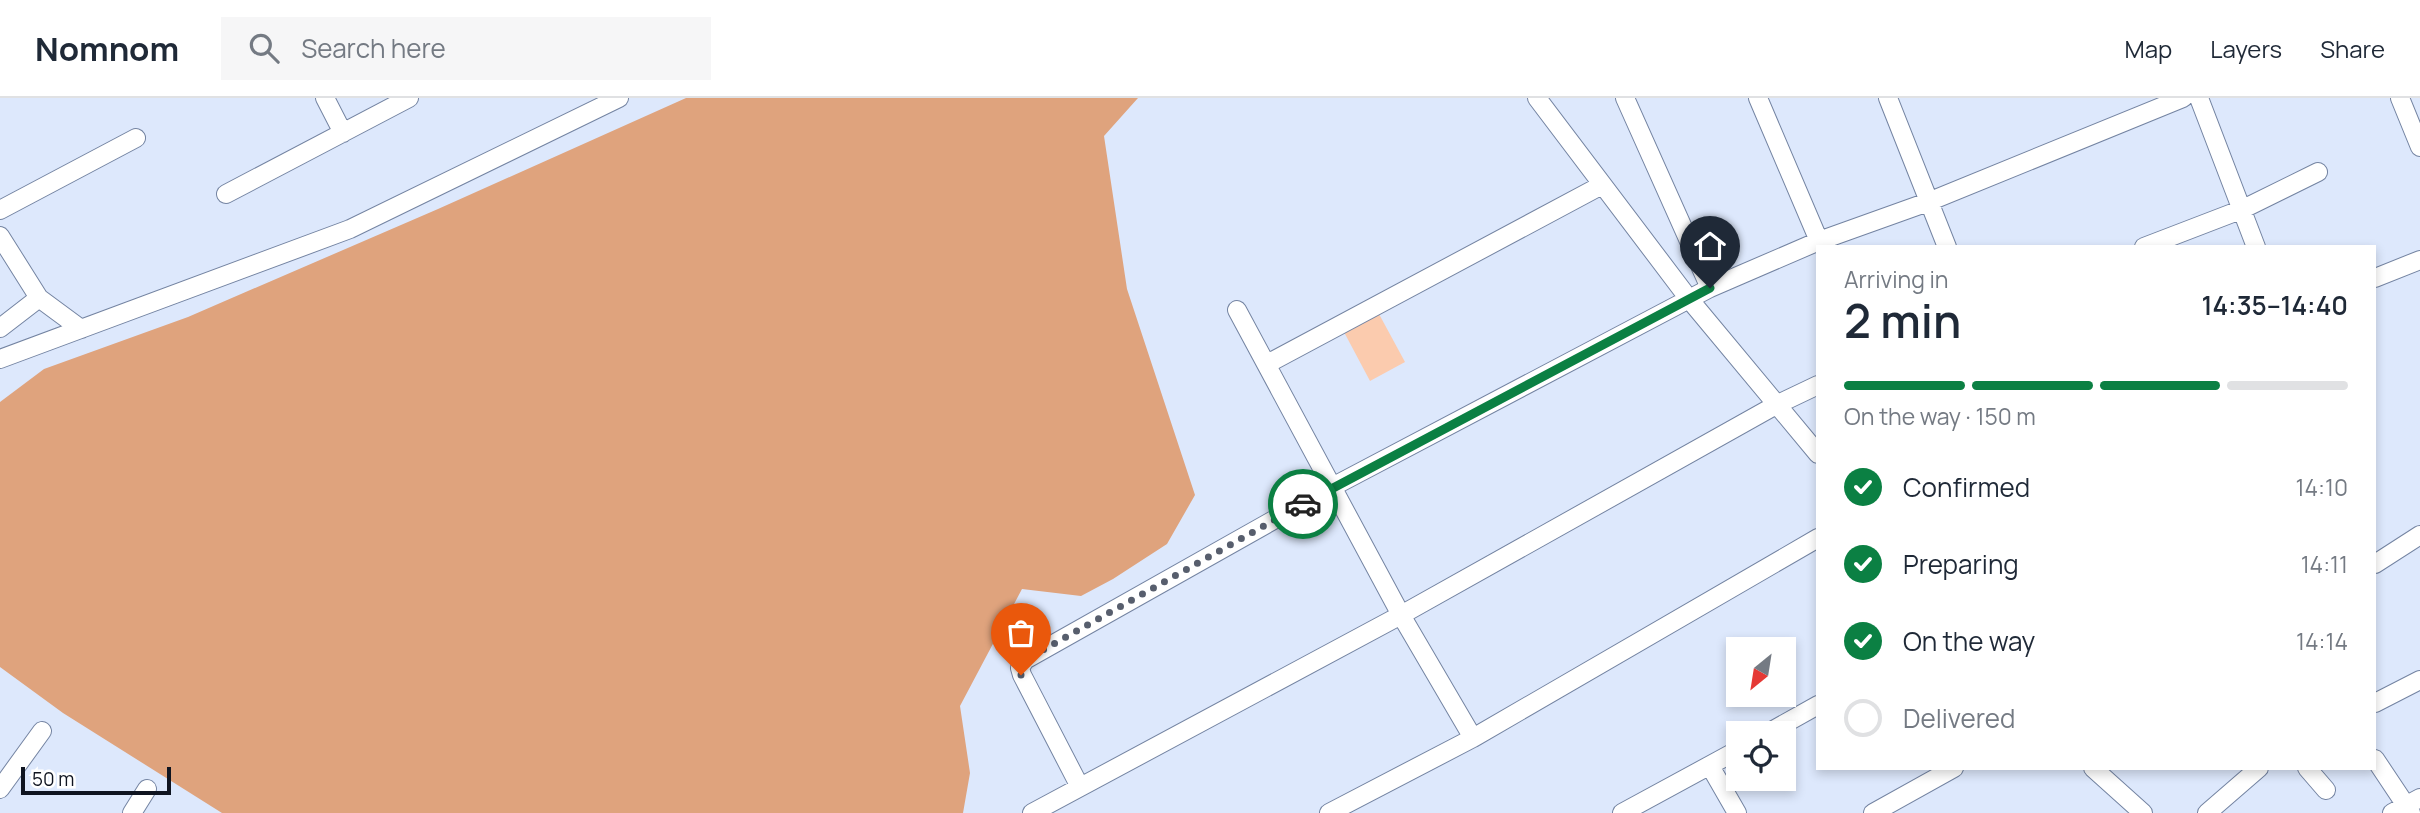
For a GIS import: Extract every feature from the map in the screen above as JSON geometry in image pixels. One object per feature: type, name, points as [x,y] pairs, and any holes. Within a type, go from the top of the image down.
[{"type":"street","points":[[325,98],[343,133]]},
{"type":"street","points":[[226,194],[409,98]]},
{"type":"street","points":[[0,359],[350,229],[619,98]]},
{"type":"street","points":[[1537,98],[1689,299],[1816,452]]},
{"type":"street","points":[[1625,98],[1710,288]]},
{"type":"street","points":[[1758,98],[1819,241]]},
{"type":"street","points":[[1888,98],[1946,245]]},
{"type":"street","points":[[1080,787],[1021,675],[1021,664],[1334,486],[1710,288],[1819,241],[1928,202],[2183,98]]},
{"type":"street","points":[[2199,98],[2255,245]]},
{"type":"street","points":[[2400,98],[2420,147]]},
{"type":"street","points":[[0,210],[136,138]]},
{"type":"street","points":[[2149,245],[2243,209],[2318,172]]},
{"type":"street","points":[[1267,364],[1602,184]]},
{"type":"street","points":[[0,236],[39,299],[81,329]]},
{"type":"street","points":[[2376,278],[2420,260]]},
{"type":"street","points":[[0,328],[39,299]]},
{"type":"street","points":[[1237,310],[1401,615],[1473,738]]},
{"type":"street","points":[[1032,813],[1401,615],[1776,405],[1816,386]]},
{"type":"street","points":[[2376,563],[2420,535]]},
{"type":"street","points":[[1329,813],[1473,738],[1816,539]]},
{"type":"street","points":[[2376,702],[2420,680]]},
{"type":"street","points":[[1789,721],[1816,706]]},
{"type":"street","points":[[0,789],[42,731]]},
{"type":"street","points":[[1622,813],[1726,757]]},
{"type":"street","points":[[2376,760],[2407,807]]},
{"type":"street","points":[[1710,766],[1737,813]]},
{"type":"street","points":[[1873,813],[1950,770]]},
{"type":"street","points":[[2207,813],[2257,770]]},
{"type":"street","points":[[2309,770],[2326,790]]},
{"type":"street","points":[[2115,774],[2143,813]]},
{"type":"street","points":[[132,813],[147,789]]},
{"type":"shaded area","points":[[686,98],[1138,98],[1104,136],[1127,289],[1195,495],[1167,544],[1113,579],[1081,596],[1022,589],[960,706],[970,773],[963,813],[222,813],[63,713],[0,667],[0,402],[44,369],[188,317]]},
{"type":"shaded area","points":[[1379,314],[1405,362],[1370,381],[1344,332]]},
{"type":"way so far","points":[[1021,675],[1021,664],[1025,660],[1303,504]]},
{"type":"route","points":[[1303,504],[1710,288]]}]
